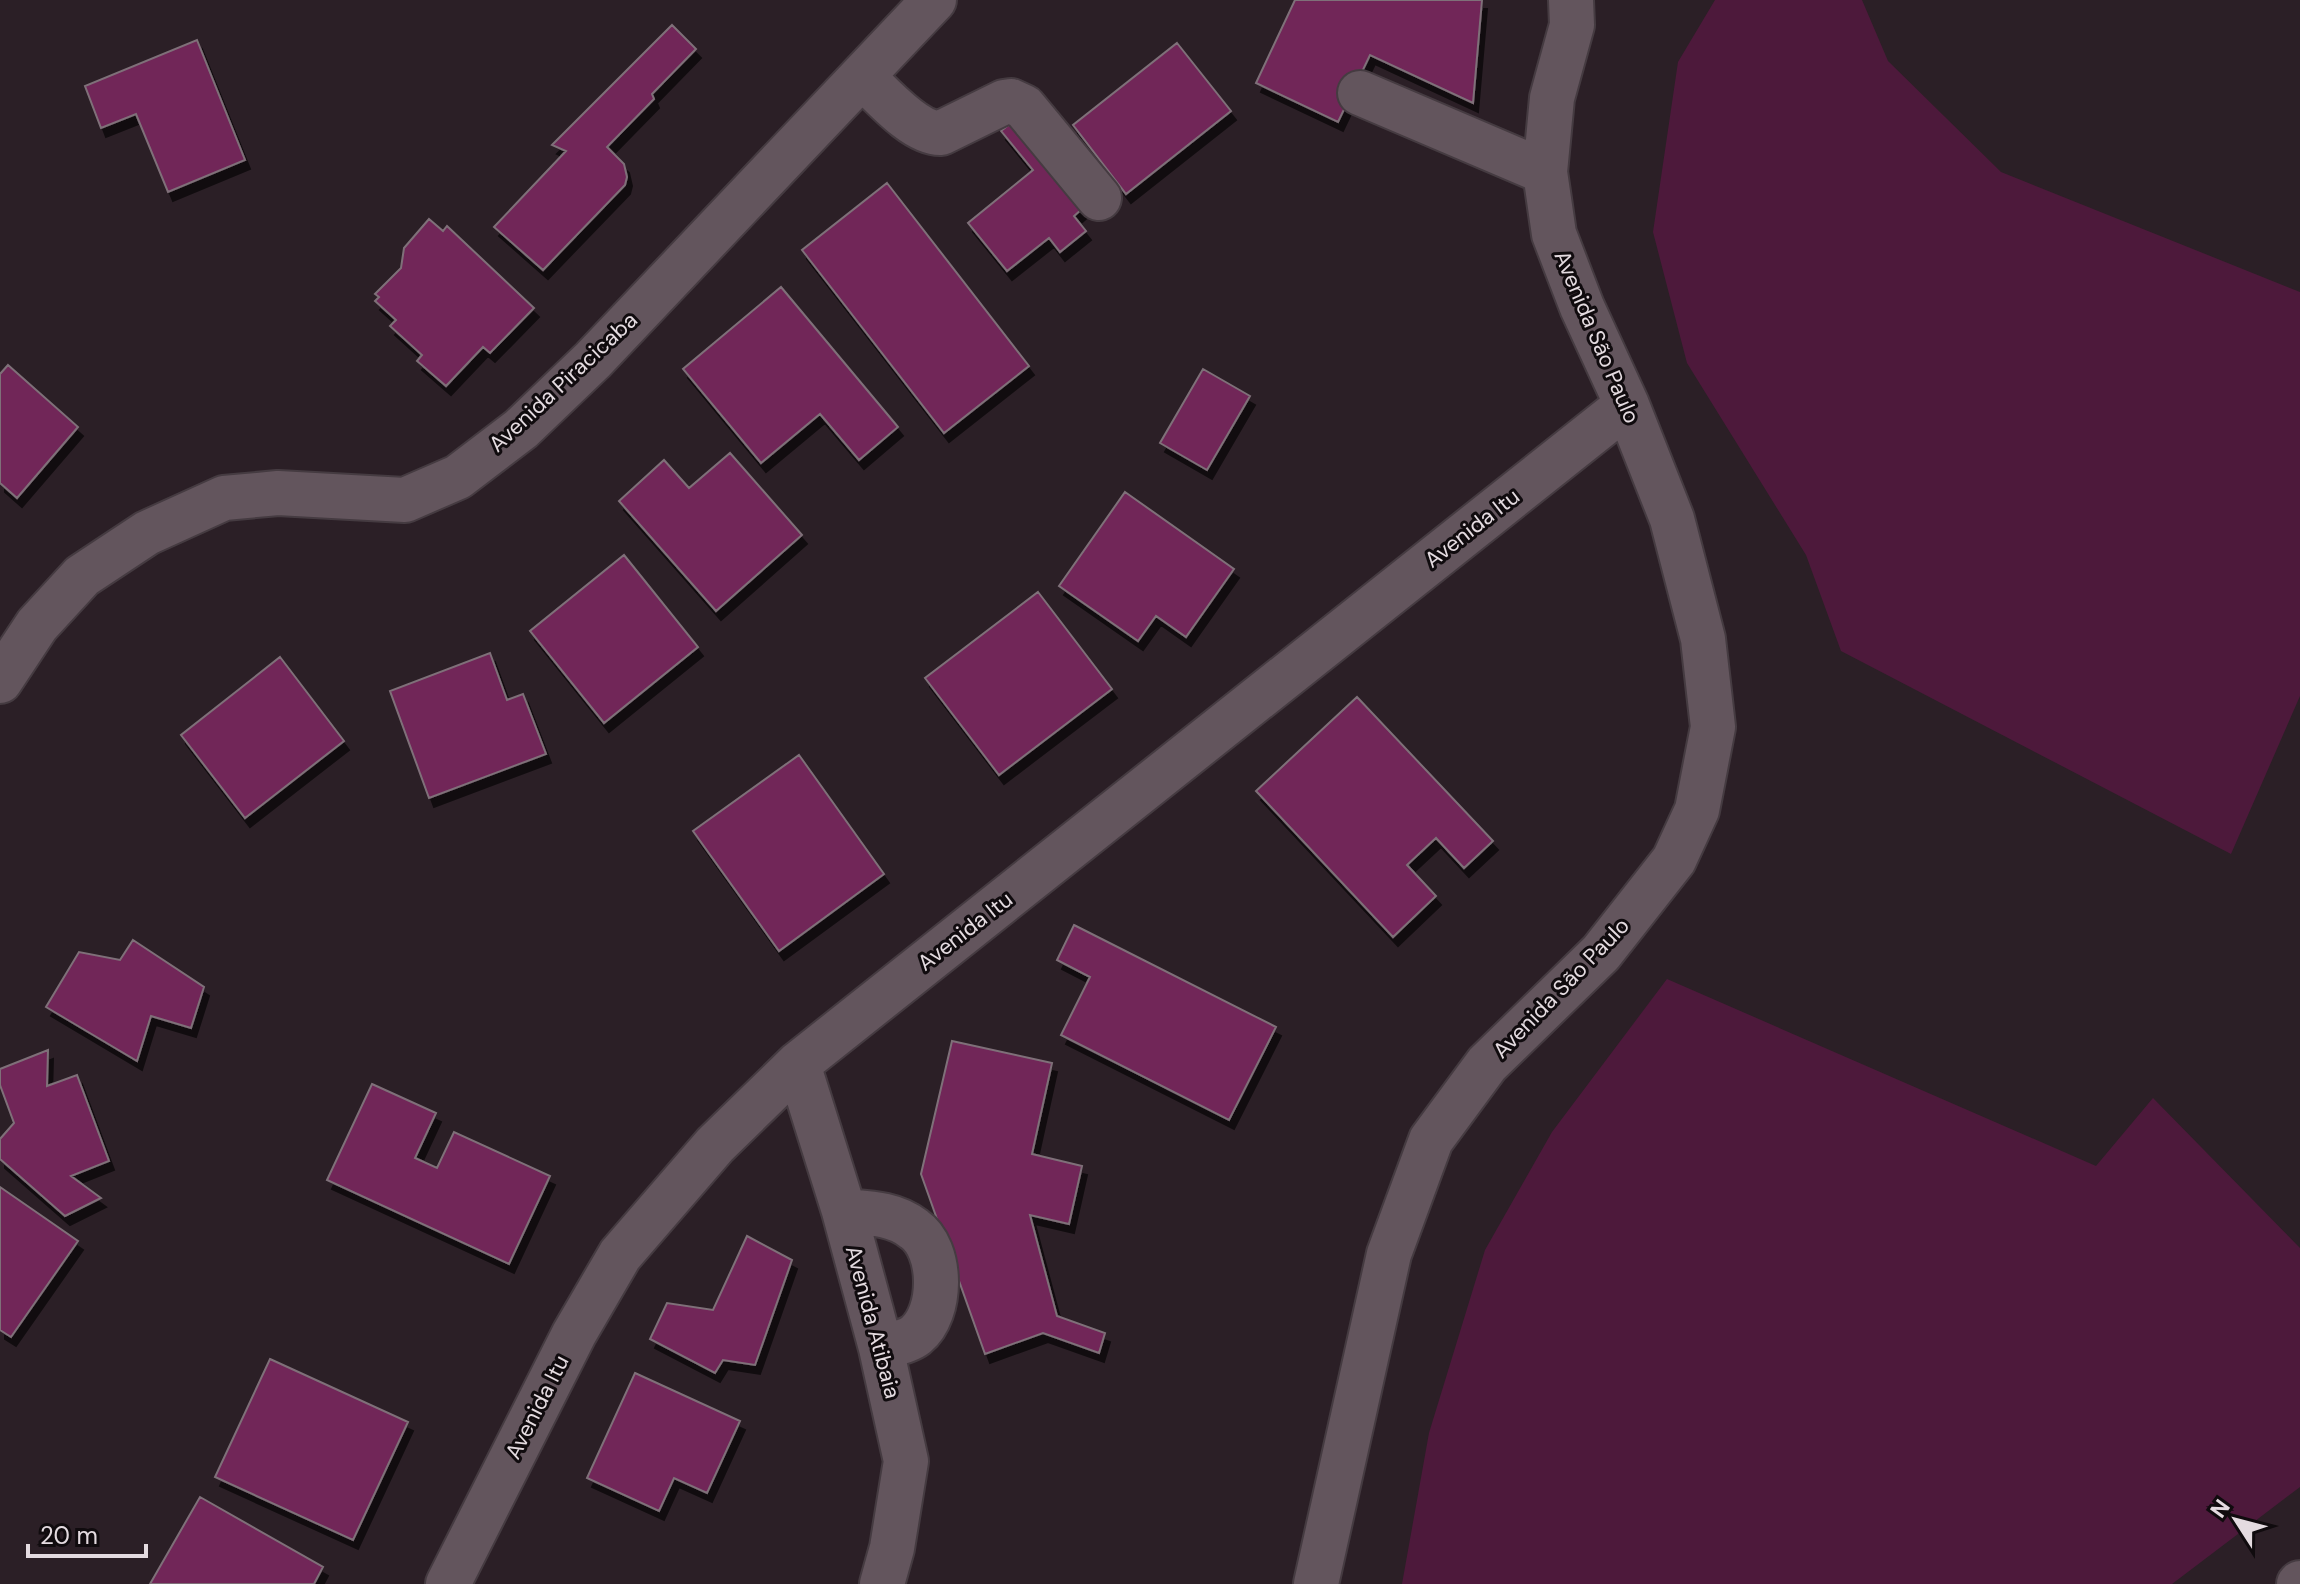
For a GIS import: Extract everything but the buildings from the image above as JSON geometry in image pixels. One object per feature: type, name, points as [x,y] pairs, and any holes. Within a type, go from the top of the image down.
[{"type":"street","name":"Avenida Piracicaba","points":[[0,681],[37,625],[82,576],[147,533],[224,498],[278,493],[405,500],[458,477],[521,429],[593,360],[934,0]]},
{"type":"street","name":"Avenida São Paulo","points":[[1316,1584],[1389,1254],[1431,1140],[1487,1064],[1601,953],[1674,860],[1697,810],[1713,727],[1703,639],[1672,519],[1554,234],[1545,172],[1552,98],[1577,8]]},
{"type":"street","points":[[862,76],[920,129],[934,133],[941,133],[1004,102],[1017,103],[1024,107],[1099,198]]},
{"type":"street","points":[[1360,93],[1545,172]]},
{"type":"street","name":"Avenida Itu","points":[[448,1584],[574,1334],[620,1255],[715,1145],[798,1064],[1627,405]]},
{"type":"street","name":"Avenida Atibaia","points":[[798,1064],[844,1211],[881,1348],[906,1461],[892,1548],[882,1584]]},
{"type":"street","points":[[844,1211],[897,1218],[918,1230],[935,1270],[936,1298],[927,1323],[914,1337],[881,1348]]},
{"type":"shaded area","points":[[1715,0],[1862,0],[1888,61],[2001,172],[2300,292],[2300,696],[2231,854],[1841,651],[1806,555],[1687,363],[1653,232],[1678,62]]},
{"type":"shaded area","points":[[1667,979],[2096,1166],[2153,1098],[2300,1248],[2300,1487],[2172,1584],[1402,1584],[1429,1433],[1485,1250],[1552,1132]]}]
